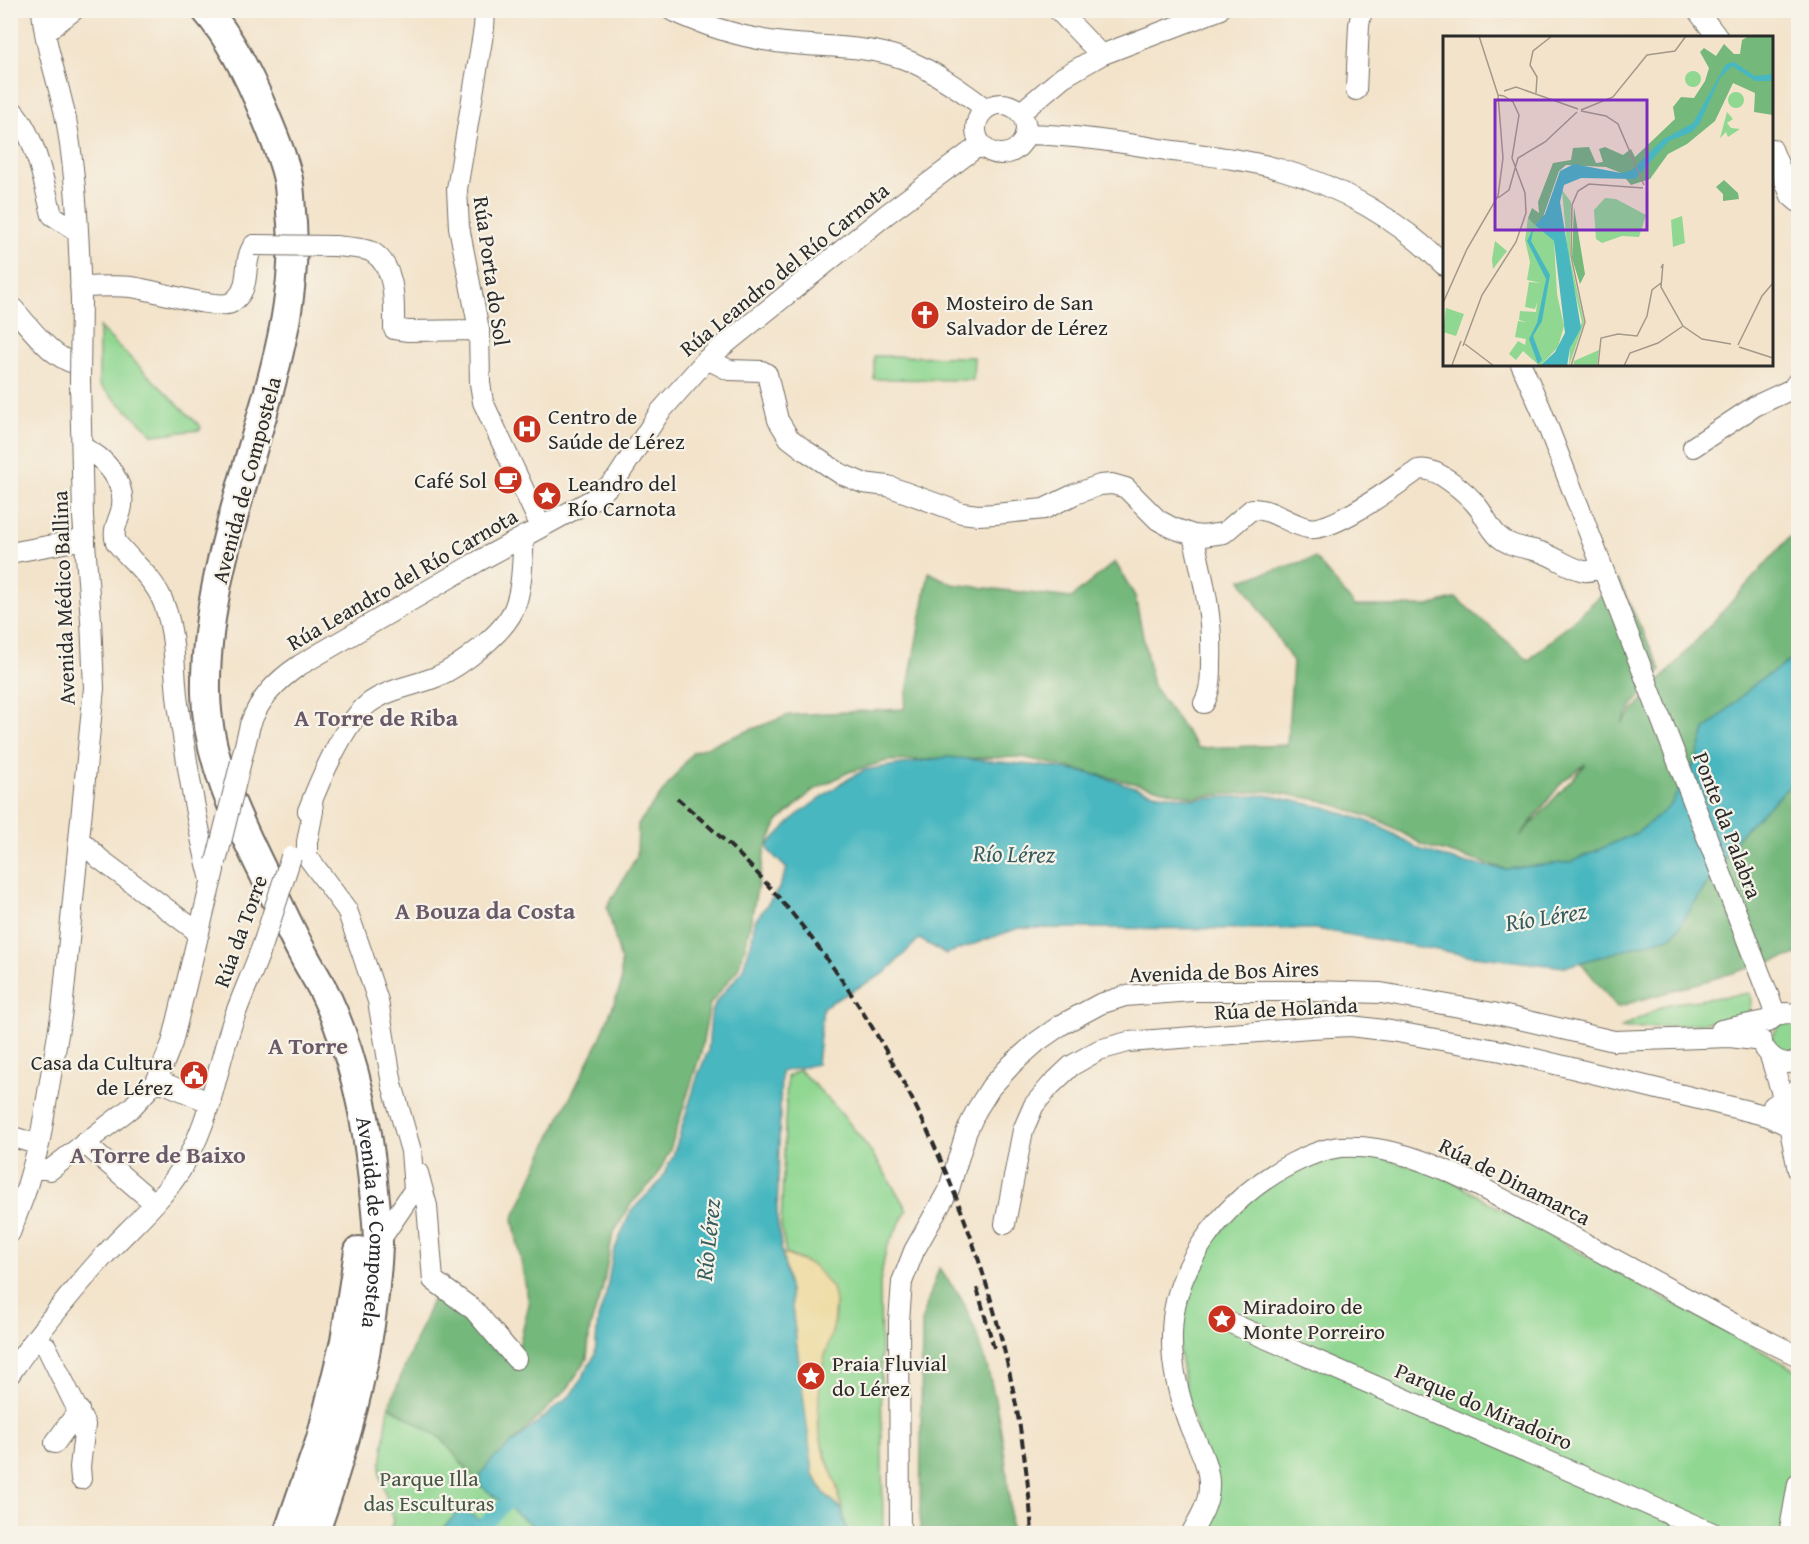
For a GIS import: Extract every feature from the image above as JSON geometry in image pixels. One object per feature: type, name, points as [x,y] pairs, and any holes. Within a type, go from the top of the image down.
[{"type":"highway","name":"Avenida de Compostela","points":[[206,10],[215,20],[254,87],[288,178],[293,242],[291,287],[281,350],[220,563],[210,636],[206,692],[210,735],[218,768],[243,831],[301,951],[326,996],[344,1043],[362,1102],[375,1196],[378,1243],[367,1344],[344,1443],[314,1533]]},
{"type":"highway","points":[[225,10],[245,40],[265,83],[282,144],[288,178]]},
{"type":"highway","name":"Avenida de Compostela","points":[[288,1533],[321,1438],[345,1341],[360,1244],[360,1188],[349,1105],[301,951]]},
{"type":"street","points":[[47,20],[74,10]]},
{"type":"street","name":"Rúa Porta do Sol","points":[[485,10],[457,189],[459,227],[479,330],[480,383],[483,402],[533,532]]},
{"type":"street","points":[[671,10],[696,22],[735,34],[776,42],[877,51],[904,59],[926,69],[986,109]]},
{"type":"street","points":[[1058,10],[1101,55]]},
{"type":"street","points":[[1020,113],[1064,77],[1101,55],[1219,10]]},
{"type":"street","points":[[1356,90],[1359,25],[1362,10]]},
{"type":"street","points":[[1697,10],[1716,36]]},
{"type":"street","name":"Avenida Médico Ballina","points":[[10,1233],[39,1145],[62,1011],[94,688],[85,539],[78,232],[68,131],[47,20]]},
{"type":"street","points":[[1000,104],[1014,108],[1020,113],[1026,126],[1025,134],[1017,148],[1009,152],[993,152],[981,144],[977,122],[986,109],[1000,104]]},
{"type":"street","points":[[10,108],[18,115],[38,157],[52,215],[78,232]]},
{"type":"street","points":[[1025,134],[1079,136],[1238,160],[1280,169],[1320,183],[1397,224],[1443,264]]},
{"type":"street","name":"Rúa Leandro del Río Carnota","points":[[33,1167],[50,1170],[137,1103],[157,1080],[172,1042],[250,725],[267,693],[286,674],[533,532],[585,505],[607,489],[617,478],[660,412],[708,358],[887,214],[981,144]]},
{"type":"street","points":[[1773,151],[1791,196],[1798,202]]},
{"type":"street","points":[[80,293],[131,287],[166,296],[219,305],[232,303],[241,293],[246,278],[249,252],[254,245],[335,246],[371,251],[387,268],[393,296],[394,329],[408,331],[479,330]]},
{"type":"street","points":[[10,305],[54,353],[71,363],[80,372]]},
{"type":"street","points":[[708,358],[729,370],[762,371],[767,374],[778,420],[789,438],[832,468],[863,483],[888,486],[962,513],[978,515],[1044,508],[1100,485],[1112,484],[1126,488],[1158,520],[1193,535],[1224,533],[1252,509],[1281,516],[1311,529],[1321,528],[1341,519],[1418,470],[1424,469],[1441,476],[1470,497],[1490,529],[1510,546],[1542,552],[1582,571],[1601,567]]},
{"type":"street","name":"Ponte da Palabra","points":[[1522,366],[1764,983],[1772,1018]]},
{"type":"street","points":[[1693,447],[1755,406],[1792,389],[1798,381]]},
{"type":"street","points":[[82,448],[97,454],[114,475],[123,497],[122,510],[115,526],[116,542],[152,582],[166,610],[173,636],[178,700],[204,852],[214,871]]},
{"type":"street","name":"Rúa da Torre","points":[[10,1374],[39,1345],[59,1310],[102,1258],[134,1227],[174,1179],[200,1134],[211,1103],[229,1031],[264,941],[291,857],[312,801],[345,735],[360,711],[376,698],[448,670],[473,653],[509,617],[517,598],[533,532]]},
{"type":"street","points":[[1193,535],[1209,602],[1212,642],[1211,676],[1208,696],[1204,703]]},
{"type":"street","points":[[10,553],[85,539]]},
{"type":"street","points":[[312,801],[313,811],[307,842],[308,856],[347,910],[378,1001],[393,1084],[411,1151],[414,1190],[378,1243]]},
{"type":"street","points":[[80,840],[100,859],[199,933]]},
{"type":"street","name":"Avenida de Bos Aires","points":[[900,1533],[899,1321],[902,1282],[914,1251],[949,1189],[975,1111],[991,1087],[1038,1041],[1061,1025],[1100,1004],[1125,996],[1192,991],[1381,993],[1493,1013],[1614,1041],[1730,1037],[1766,1049],[1781,1063],[1797,1063]]},
{"type":"street","name":"Avenida de Bos Aires","points":[[1662,1041],[1772,1018],[1789,1012],[1798,1015]]},
{"type":"street","points":[[1772,1018],[1765,1027],[1766,1049],[1787,1090],[1789,1126],[1798,1170]]},
{"type":"street","name":"Rúa de Holanda","points":[[1005,1224],[1023,1130],[1034,1106],[1071,1066],[1099,1050],[1128,1042],[1351,1026],[1391,1031],[1502,1051],[1768,1116],[1789,1126]]},
{"type":"street","points":[[1787,1090],[1797,1063]]},
{"type":"street","points":[[157,1080],[211,1103]]},
{"type":"street","name":"Rúa de Holanda","points":[[1748,1111],[1764,1110],[1787,1090]]},
{"type":"street","points":[[10,1136],[39,1145]]},
{"type":"street","points":[[84,1143],[154,1203]]},
{"type":"street","name":"Rúa de Dinamarca","points":[[1191,1533],[1204,1509],[1209,1490],[1209,1474],[1177,1388],[1172,1336],[1173,1310],[1184,1278],[1202,1243],[1237,1200],[1276,1172],[1311,1154],[1339,1147],[1371,1149],[1402,1154],[1434,1164],[1798,1356]]},
{"type":"street","points":[[375,1196],[384,1200],[396,1199],[406,1188],[412,1169]]},
{"type":"street","points":[[412,1169],[420,1176],[424,1189],[434,1280],[474,1310],[516,1359]]},
{"type":"street","name":"Parque do Miradoiro","points":[[1233,1324],[1715,1533]]},
{"type":"street","points":[[39,1345],[80,1410],[85,1425],[80,1467],[81,1479]]},
{"type":"street","points":[[56,1443],[80,1410]]},
{"type":"street","points":[[1789,1533],[1798,1484]]},
{"type":"green space","points":[[99,327],[201,427],[200,430],[154,435],[99,385]]},
{"type":"green space","points":[[874,356],[974,357],[973,380],[874,379]]},
{"type":"green space","points":[[1798,528],[1798,954],[1617,1007],[1505,869],[1425,846],[1383,822],[1324,801],[1268,791],[1193,797],[1022,757],[887,761],[849,772],[812,791],[778,822],[765,850],[746,944],[738,969],[710,1004],[701,1052],[670,1150],[656,1178],[631,1204],[613,1234],[602,1291],[590,1327],[587,1359],[568,1388],[481,1474],[481,1486],[441,1438],[389,1406],[438,1285],[516,1358],[529,1304],[513,1219],[551,1135],[599,1041],[621,985],[621,961],[607,907],[637,856],[638,824],[693,752],[789,715],[904,709],[929,572],[952,584],[1071,598],[1115,562],[1135,596],[1153,686],[1198,748],[1287,745],[1293,662],[1241,580],[1315,558],[1355,606],[1429,606],[1456,598],[1529,660],[1618,580],[1661,670],[1630,709],[1622,723]],"holes":[[[1585,765],[1520,836],[1562,782]]]},
{"type":"green space","points":[[1750,993],[1749,1010],[1740,1016],[1686,1025],[1620,1028],[1668,1004]]},
{"type":"green space","points":[[1788,1021],[1798,1025],[1798,1049],[1788,1053],[1776,1047],[1772,1038],[1776,1029]]},
{"type":"green space","points":[[799,1070],[846,1119],[907,1210],[886,1249],[880,1282],[883,1533],[847,1533],[838,1491],[821,1439],[817,1415],[821,1372],[835,1315],[834,1297],[830,1287],[814,1269],[786,1254],[781,1226],[787,1077]]},
{"type":"green space","points":[[1367,1154],[1440,1174],[1798,1371],[1798,1430],[1782,1533],[1200,1533],[1215,1501],[1186,1391],[1179,1350],[1188,1285],[1204,1251],[1252,1196],[1315,1162]]},
{"type":"green space","points":[[939,1268],[963,1302],[984,1355],[1003,1445],[1011,1533],[920,1533],[922,1319]]},
{"type":"green space","name":"Parque Illa das Esculturas","points":[[389,1406],[441,1438],[481,1486],[543,1533],[389,1533],[393,1521],[380,1473]]},
{"type":"sand","name":"Praia Fluvial do Lérez","points":[[782,1253],[814,1266],[832,1288],[835,1301],[833,1329],[824,1358],[818,1423],[823,1451],[836,1484],[842,1510],[824,1493],[813,1474],[790,1292]]},
{"type":"water","name":"Río Lérez","points":[[1798,656],[1798,778],[1739,835],[1673,936],[1564,967],[1466,955],[1316,929],[1019,928],[946,954],[919,939],[885,973],[823,1007],[817,1064],[781,1072],[777,1218],[790,1292],[813,1474],[824,1493],[842,1510],[847,1533],[542,1533],[481,1486],[481,1474],[492,1460],[573,1393],[595,1355],[598,1319],[606,1294],[613,1253],[631,1211],[660,1182],[673,1156],[698,1075],[708,1051],[711,1015],[716,1002],[742,971],[751,944],[755,921],[778,890],[787,869],[769,851],[768,845],[796,816],[840,784],[864,770],[947,757],[1053,767],[1093,774],[1154,793],[1194,799],[1266,795],[1324,807],[1378,825],[1419,849],[1460,862],[1505,869],[1571,862],[1638,832],[1670,806],[1696,760],[1705,730],[1757,682]]},
{"type":"water","points":[[462,1508],[493,1530],[489,1533],[438,1533]]},
{"type":"waterway","points":[[475,1534],[504,1505],[521,1498]]},
{"type":"railway","points":[[677,798],[747,862],[814,941],[865,1016],[910,1096],[949,1180],[981,1267],[1006,1356],[1023,1445],[1032,1534]]},
{"type":"railway","points":[[977,1288],[994,1348]]},
{"type":"place","name":"Mosteiro de San Salvador de Lérez","points":[[925,315]]},
{"type":"place","name":"Centro de Saúde de Lérez","points":[[527,429]]},
{"type":"place","name":"Café Sol","points":[[508,480]]},
{"type":"place","name":"Leandro del Río Carnota","points":[[547,496]]},
{"type":"place","name":"Casa da Cultura de Lérez","points":[[194,1075]]},
{"type":"place","name":"Miradoiro de Monte Porreiro","points":[[1222,1319]]},
{"type":"place","name":"Praia Fluvial do Lérez","points":[[811,1376]]},
{"type":"district","name":"A Torre de Riba","points":[[376,718]]},
{"type":"district","name":"A Bouza da Costa","points":[[485,911]]},
{"type":"district","name":"A Torre","points":[[308,1046]]},
{"type":"district","name":"A Torre de Baixo","points":[[158,1155]]}]
